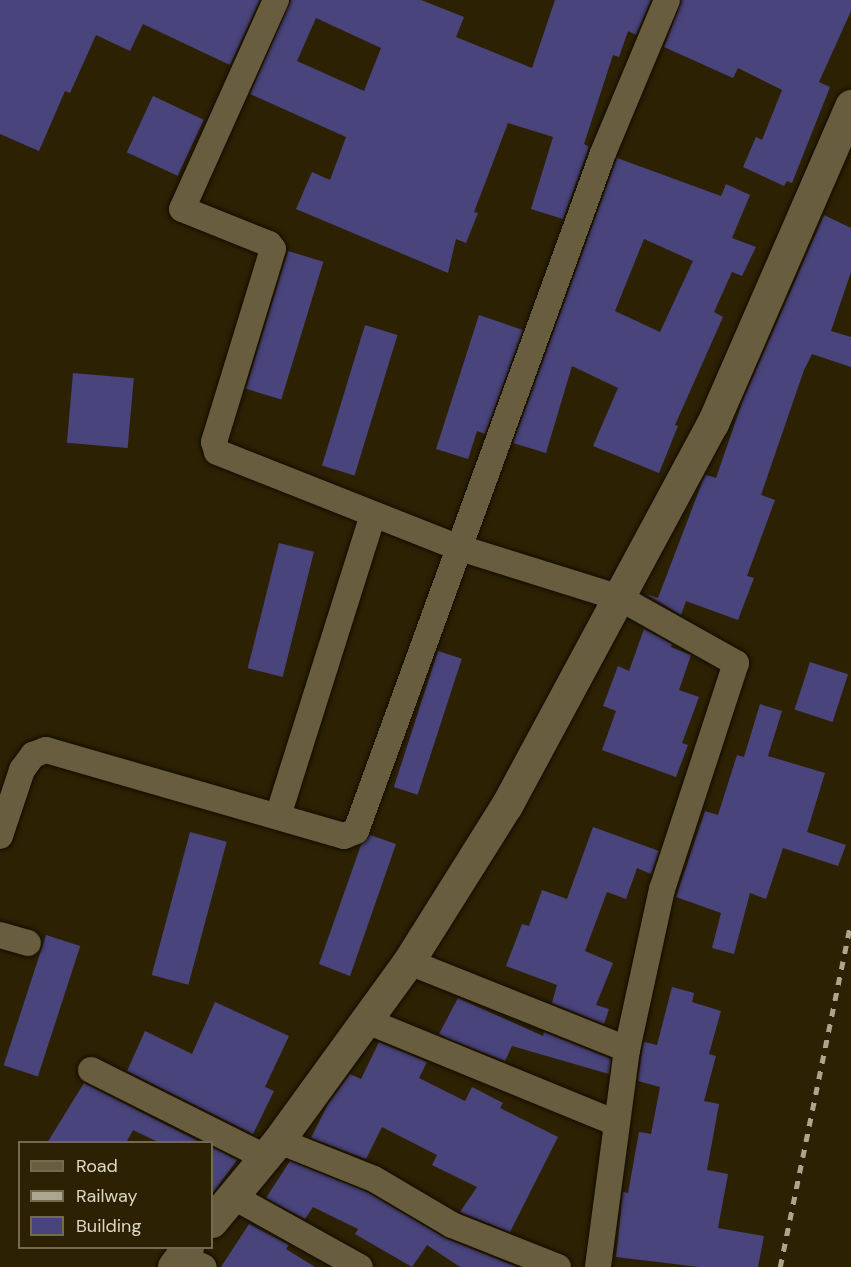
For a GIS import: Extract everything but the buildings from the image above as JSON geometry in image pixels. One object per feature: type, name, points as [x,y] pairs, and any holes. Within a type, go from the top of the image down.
[{"type":"street","points":[[276,0],[182,209],[269,243],[273,249],[214,442],[217,452],[457,547],[620,598],[736,663],[662,890],[627,1049],[598,1267]]},
{"type":"street","points":[[0,836],[22,770],[33,755],[46,750],[344,836],[356,831],[457,547],[603,153],[667,0]]},
{"type":"street","points":[[213,1220],[272,1149],[409,962],[507,806],[713,424],[851,106]]},
{"type":"street","points":[[278,816],[373,514]]},
{"type":"street","points":[[0,935],[28,944]]},
{"type":"street","points":[[409,962],[627,1049]]},
{"type":"street","points":[[367,1021],[616,1123]]},
{"type":"street","points":[[92,1070],[272,1149],[374,1179],[452,1225],[558,1267]]},
{"type":"street","points":[[234,1197],[360,1267]]},
{"type":"railway","points":[[780,1267],[851,922]]}]
